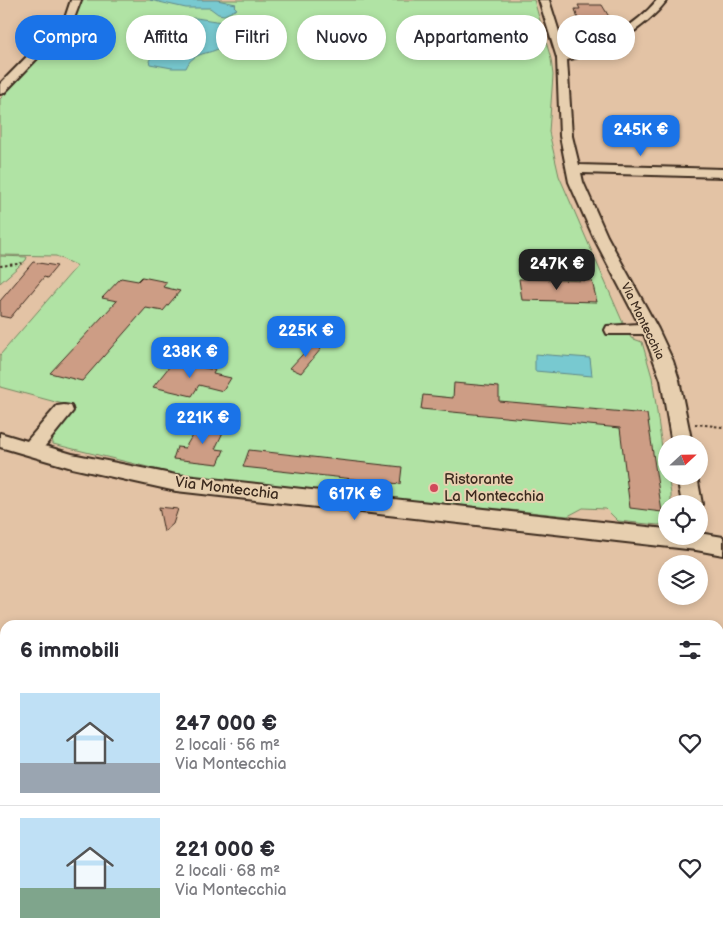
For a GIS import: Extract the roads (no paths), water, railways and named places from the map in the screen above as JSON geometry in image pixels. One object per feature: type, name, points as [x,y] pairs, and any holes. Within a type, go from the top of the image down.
[{"type":"street","points":[[0,92],[70,19],[76,0]]},
{"type":"street","name":"Via Montecchia","points":[[544,0],[557,42]]},
{"type":"street","points":[[635,24],[654,10],[662,0]]},
{"type":"street","name":"Via Montecchia","points":[[562,60],[566,136],[576,182],[600,236],[650,329],[670,380],[680,435]]},
{"type":"street","points":[[573,169],[723,173]]},
{"type":"street","points":[[613,330],[650,329]]},
{"type":"street","points":[[31,449],[64,411]]},
{"type":"street","name":"Via Montecchia","points":[[0,440],[72,461],[176,483],[658,535]]},
{"type":"street","name":"Via Montecchia","points":[[708,542],[723,546]]},
{"type":"water","points":[[150,0],[217,0],[236,4],[234,6],[237,9],[224,15],[218,14],[210,8],[186,8]]},
{"type":"water","points":[[206,20],[216,21],[216,49],[206,53]]},
{"type":"water","points":[[192,60],[186,68],[172,68],[150,64],[149,61]]},
{"type":"water","points":[[535,354],[590,358],[592,376],[535,371]]},
{"type":"place","name":"Ristorante La Montecchia","points":[[434,488]]}]
